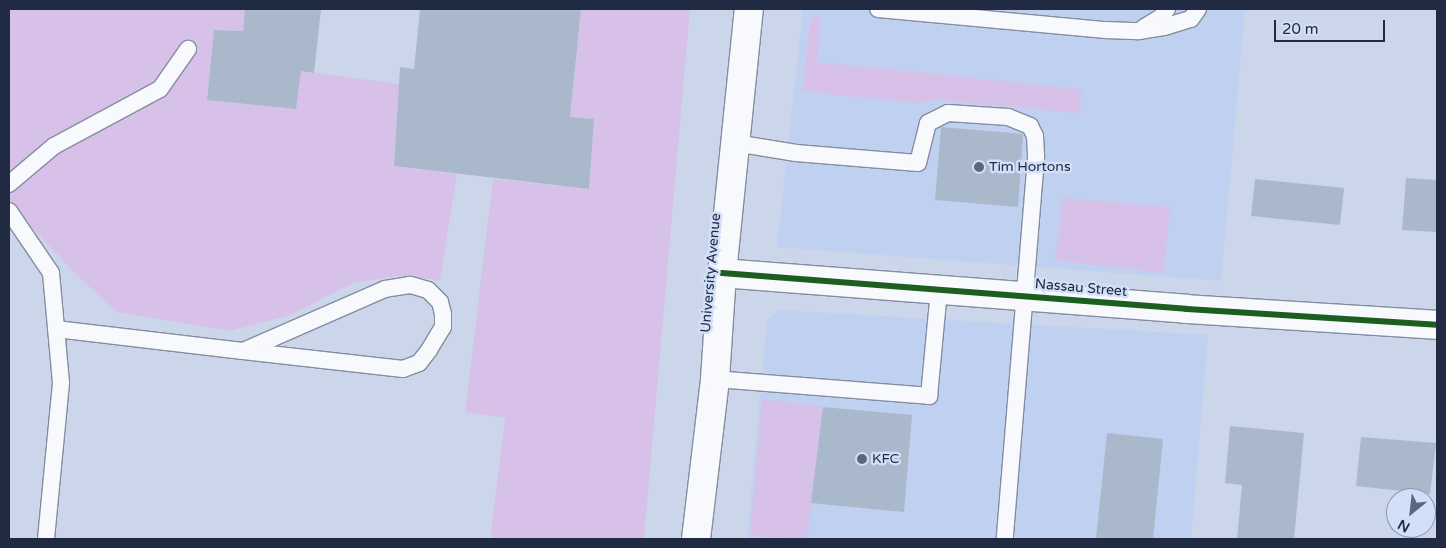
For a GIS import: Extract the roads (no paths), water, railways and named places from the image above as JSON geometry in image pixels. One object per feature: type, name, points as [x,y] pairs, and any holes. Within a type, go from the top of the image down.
[{"type":"street","name":"University Avenue","points":[[696,539],[715,379],[722,273],[749,9]]},
{"type":"street","name":"Nassau Street","points":[[722,273],[1186,310],[1437,325]]},
{"type":"lane","points":[[878,9],[1106,30],[1139,31],[1164,27],[1191,19],[1198,9]]},
{"type":"lane","points":[[1139,31],[1161,17],[1166,9]]},
{"type":"lane","points":[[9,184],[54,146],[160,90],[188,49]]},
{"type":"lane","points":[[735,143],[796,153],[918,163],[928,122],[948,113],[1008,117],[1030,126],[1035,136],[1036,158],[1006,539]]},
{"type":"lane","points":[[9,211],[52,273],[61,383],[46,539]]},
{"type":"lane","points":[[56,329],[243,352],[403,369],[419,363],[430,350],[443,327],[444,314],[440,302],[428,290],[410,285],[385,289],[243,352]]},
{"type":"lane","points":[[715,379],[929,396],[939,290]]},
{"type":"place","name":"Tim Hortons","points":[[979,167]]},
{"type":"place","name":"KFC","points":[[862,459]]}]
